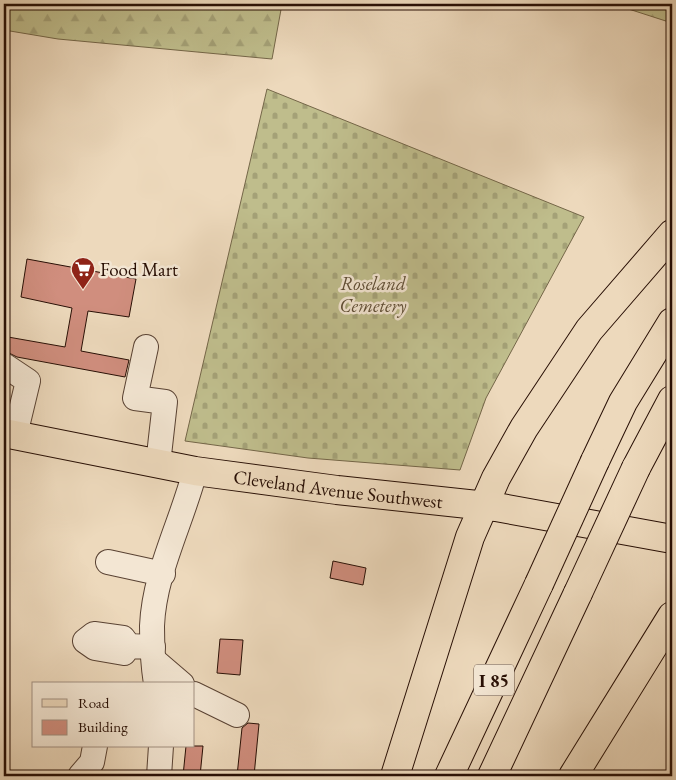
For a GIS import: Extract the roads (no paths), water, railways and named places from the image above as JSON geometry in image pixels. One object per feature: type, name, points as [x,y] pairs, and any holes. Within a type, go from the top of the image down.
[{"type":"main road","points":[[395,776],[482,506],[524,428],[589,330],[672,234]]},
{"type":"main road","name":"I 85","points":[[449,776],[623,402],[672,322]]},
{"type":"main road","name":"I 85","points":[[492,776],[636,468],[672,400]]},
{"type":"main road","name":"Cleveland Avenue Southwest","points":[[9,434],[195,471],[482,506],[672,539]]},
{"type":"main road","points":[[573,776],[672,616]]},
{"type":"lane","points":[[146,347],[135,398],[165,402],[158,464]]},
{"type":"lane","points":[[4,365],[28,381],[9,434]]},
{"type":"lane","points":[[156,682],[152,625],[163,574],[186,506],[195,471]]},
{"type":"lane","points":[[108,562],[163,574]]},
{"type":"lane","points":[[129,646],[154,654],[180,682]]},
{"type":"lane","points":[[195,694],[237,715]]},
{"type":"lane","points":[[80,776],[92,762],[95,748]]},
{"type":"lane","points":[[159,776],[161,748]]},
{"type":"place","name":"Food Mart","points":[[83,290]]},
{"type":"park label","name":"Roseland Cemetery","points":[[373,294]]}]
